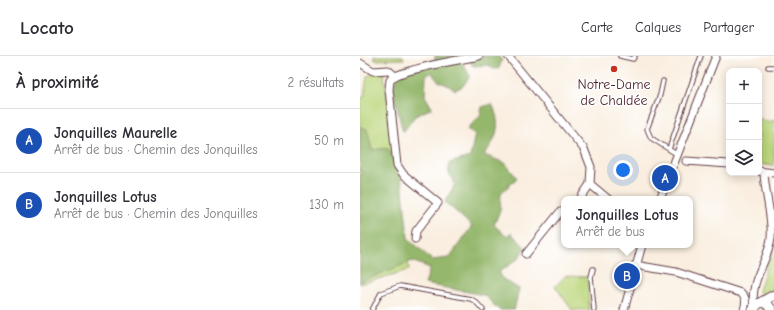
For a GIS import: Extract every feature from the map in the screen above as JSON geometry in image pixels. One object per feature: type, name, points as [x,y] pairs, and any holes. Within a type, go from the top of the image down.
[{"type":"street","points":[[415,240],[416,231],[438,203],[403,174],[397,165],[389,89],[390,80],[395,76],[424,67],[479,56]]},
{"type":"street","points":[[508,56],[584,149],[591,168],[590,184],[582,196]]},
{"type":"street","points":[[661,196],[716,56]]},
{"type":"street","points":[[360,63],[373,71],[388,70],[395,76]]},
{"type":"street","points":[[686,161],[726,164]]},
{"type":"street","points":[[756,306],[752,298],[757,276],[771,239],[762,172],[774,173]]},
{"type":"street","points":[[590,184],[604,196]]},
{"type":"street","points":[[526,254],[561,212]]},
{"type":"street","points":[[624,310],[635,264],[641,248]]},
{"type":"street","points":[[635,264],[676,272],[740,293],[744,295],[746,301],[744,310]]},
{"type":"street","points":[[756,306],[774,295]]},
{"type":"street","points":[[756,306],[767,304],[772,310]]},
{"type":"lane","points":[[620,56],[633,59],[635,56]]},
{"type":"lane","points":[[669,149],[701,56]]},
{"type":"lane","points":[[768,67],[774,67]]},
{"type":"lane","points":[[664,81],[647,129],[651,138],[678,155]]},
{"type":"lane","points":[[593,269],[591,277],[594,310]]},
{"type":"lane","points":[[372,310],[382,293],[386,290],[400,286],[407,286],[471,299],[483,310]]},
{"type":"green space","points":[[374,56],[403,56],[404,59],[375,60]]},
{"type":"green space","points":[[435,56],[458,56],[470,76],[463,86],[455,90],[439,81],[432,72],[426,76],[425,96],[432,108],[415,116],[403,132],[393,91],[399,68],[435,60]]},
{"type":"green space","points":[[466,56],[498,56],[502,60],[499,68],[494,69],[488,65],[473,66]]},
{"type":"green space","points":[[373,73],[384,73],[409,270],[360,284],[360,98],[364,97],[367,76]]},
{"type":"green space","points":[[492,104],[497,118],[497,131],[492,143],[484,155],[505,163],[517,178],[501,193],[500,210],[494,225],[506,236],[511,233],[525,247],[518,259],[499,272],[503,279],[519,289],[514,310],[499,310],[484,295],[425,284],[430,268],[412,261],[360,282],[360,177],[363,172],[360,170],[360,127],[367,129],[372,150],[388,148],[402,182],[408,238],[432,260],[449,258],[472,226],[445,202],[455,184],[449,173],[449,163],[470,157],[475,134],[467,129],[480,116],[482,107]]},
{"type":"green space","points":[[762,119],[768,122],[774,120],[774,166],[762,164]]},
{"type":"green space","points":[[774,243],[774,287],[773,292],[764,297],[761,296],[759,290]]},
{"type":"green space","points":[[565,276],[588,277],[589,310],[572,310],[555,286]]},
{"type":"place","name":"Notre-Dame de Chaldée","points":[[614,69]]},
{"type":"place","name":"Jonquilles Maurelle","points":[[665,178]]},
{"type":"place","name":"Jonquilles Lotus","points":[[627,276]]}]
